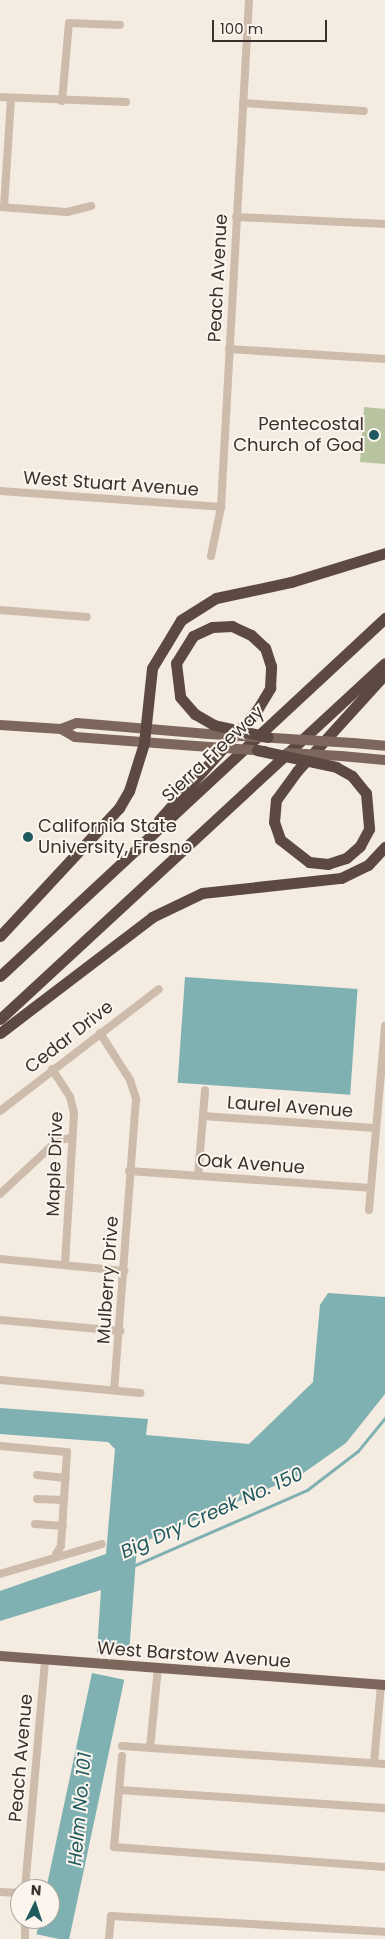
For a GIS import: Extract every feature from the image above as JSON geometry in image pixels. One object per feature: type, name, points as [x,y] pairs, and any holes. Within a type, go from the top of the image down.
[{"type":"highway","points":[[0,936],[119,808],[144,743],[148,687],[156,655],[172,630],[193,610],[226,594],[291,582],[385,553]]},
{"type":"highway","name":"Sierra Freeway","points":[[0,976],[385,618]]},
{"type":"highway","points":[[108,877],[265,699],[272,676],[269,656],[251,635],[232,626],[212,627],[193,636],[176,663],[180,697],[211,729],[268,737]]},
{"type":"highway","points":[[0,1019],[385,663]]},
{"type":"highway","points":[[257,750],[338,762],[352,776],[366,793],[369,829],[360,846],[346,858],[328,864],[309,862],[280,839],[274,822],[276,800],[297,771],[385,674]]},
{"type":"highway","points":[[0,1033],[152,917],[202,893],[341,878],[368,865],[385,847]]},
{"type":"main road","points":[[0,725],[61,729],[77,723],[144,729],[211,729]]},
{"type":"main road","points":[[61,729],[75,737],[257,750]]},
{"type":"main road","points":[[268,737],[385,746]]},
{"type":"main road","points":[[338,762],[385,760]]},
{"type":"main road","name":"West Barstow Avenue","points":[[0,1656],[383,1685]]},
{"type":"street","name":"Peach Avenue","points":[[211,556],[221,507],[249,0]]},
{"type":"street","points":[[62,101],[69,23],[120,25]]},
{"type":"street","points":[[0,97],[62,101],[126,102]]},
{"type":"street","points":[[11,98],[2,207],[67,212],[91,206]]},
{"type":"street","points":[[243,103],[364,111]]},
{"type":"street","points":[[236,217],[385,224]]},
{"type":"street","points":[[229,349],[385,359]]},
{"type":"street","name":"West Stuart Avenue","points":[[0,491],[221,507]]},
{"type":"street","points":[[0,610],[87,617]]},
{"type":"street","name":"Cedar Drive","points":[[0,1111],[52,1069],[159,989]]},
{"type":"street","points":[[369,1210],[385,1026]]},
{"type":"street","name":"Mulberry Drive","points":[[100,1033],[130,1080],[136,1099],[129,1171],[120,1331],[114,1390]]},
{"type":"street","name":"Maple Drive","points":[[52,1069],[70,1097],[72,1138],[65,1265]]},
{"type":"street","points":[[198,1176],[204,1090]]},
{"type":"street","name":"Laurel Avenue","points":[[202,1116],[375,1128]]},
{"type":"street","points":[[0,1194],[58,1140],[72,1138]]},
{"type":"street","name":"Oak Avenue","points":[[129,1171],[370,1188]]},
{"type":"street","points":[[0,1259],[124,1271]]},
{"type":"street","points":[[0,1320],[120,1331]]},
{"type":"street","points":[[0,1380],[140,1393]]},
{"type":"street","points":[[0,1446],[67,1452],[63,1526],[56,1554]]},
{"type":"street","points":[[37,1475],[66,1478]]},
{"type":"street","points":[[37,1499],[64,1500]]},
{"type":"street","points":[[35,1524],[63,1526]]},
{"type":"street","points":[[0,1574],[56,1554],[66,1556],[102,1544]]},
{"type":"street","name":"Peach Avenue","points":[[26,1879],[44,1659]]},
{"type":"street","points":[[150,1748],[158,1668]]},
{"type":"street","points":[[374,1763],[383,1685]]},
{"type":"street","points":[[122,1746],[385,1764]]},
{"type":"street","points":[[122,1756],[114,1848],[385,1867]]},
{"type":"street","points":[[119,1790],[385,1808]]},
{"type":"street","points":[[109,1939],[110,1916],[385,1932]]},
{"type":"street","points":[[341,1939],[342,1929]]},
{"type":"green space","name":"Pentecostal Church of God","points":[[364,407],[385,409],[385,464],[360,462]]},
{"type":"water","points":[[185,977],[358,989],[350,1095],[178,1083]]},
{"type":"water","points":[[328,1293],[385,1297],[385,1394],[346,1443],[302,1474],[137,1545],[129,1654],[97,1652],[101,1590],[0,1621],[0,1591],[106,1554],[115,1449],[108,1442],[0,1434],[0,1408],[148,1419],[146,1435],[249,1444],[313,1382],[320,1305]]},
{"type":"water","name":"Helm No. 101","points":[[92,1673],[124,1680],[69,1939],[59,1939],[36,1934],[38,1929],[60,1929],[60,1879],[48,1879]]},
{"type":"waterway","name":"Big Dry Creek No. 150","points":[[131,1567],[307,1490],[358,1451],[385,1418]]},
{"type":"place","name":"Pentecostal Church of God","points":[[374,435]]},
{"type":"place","name":"California State University, Fresno","points":[[28,837]]}]
